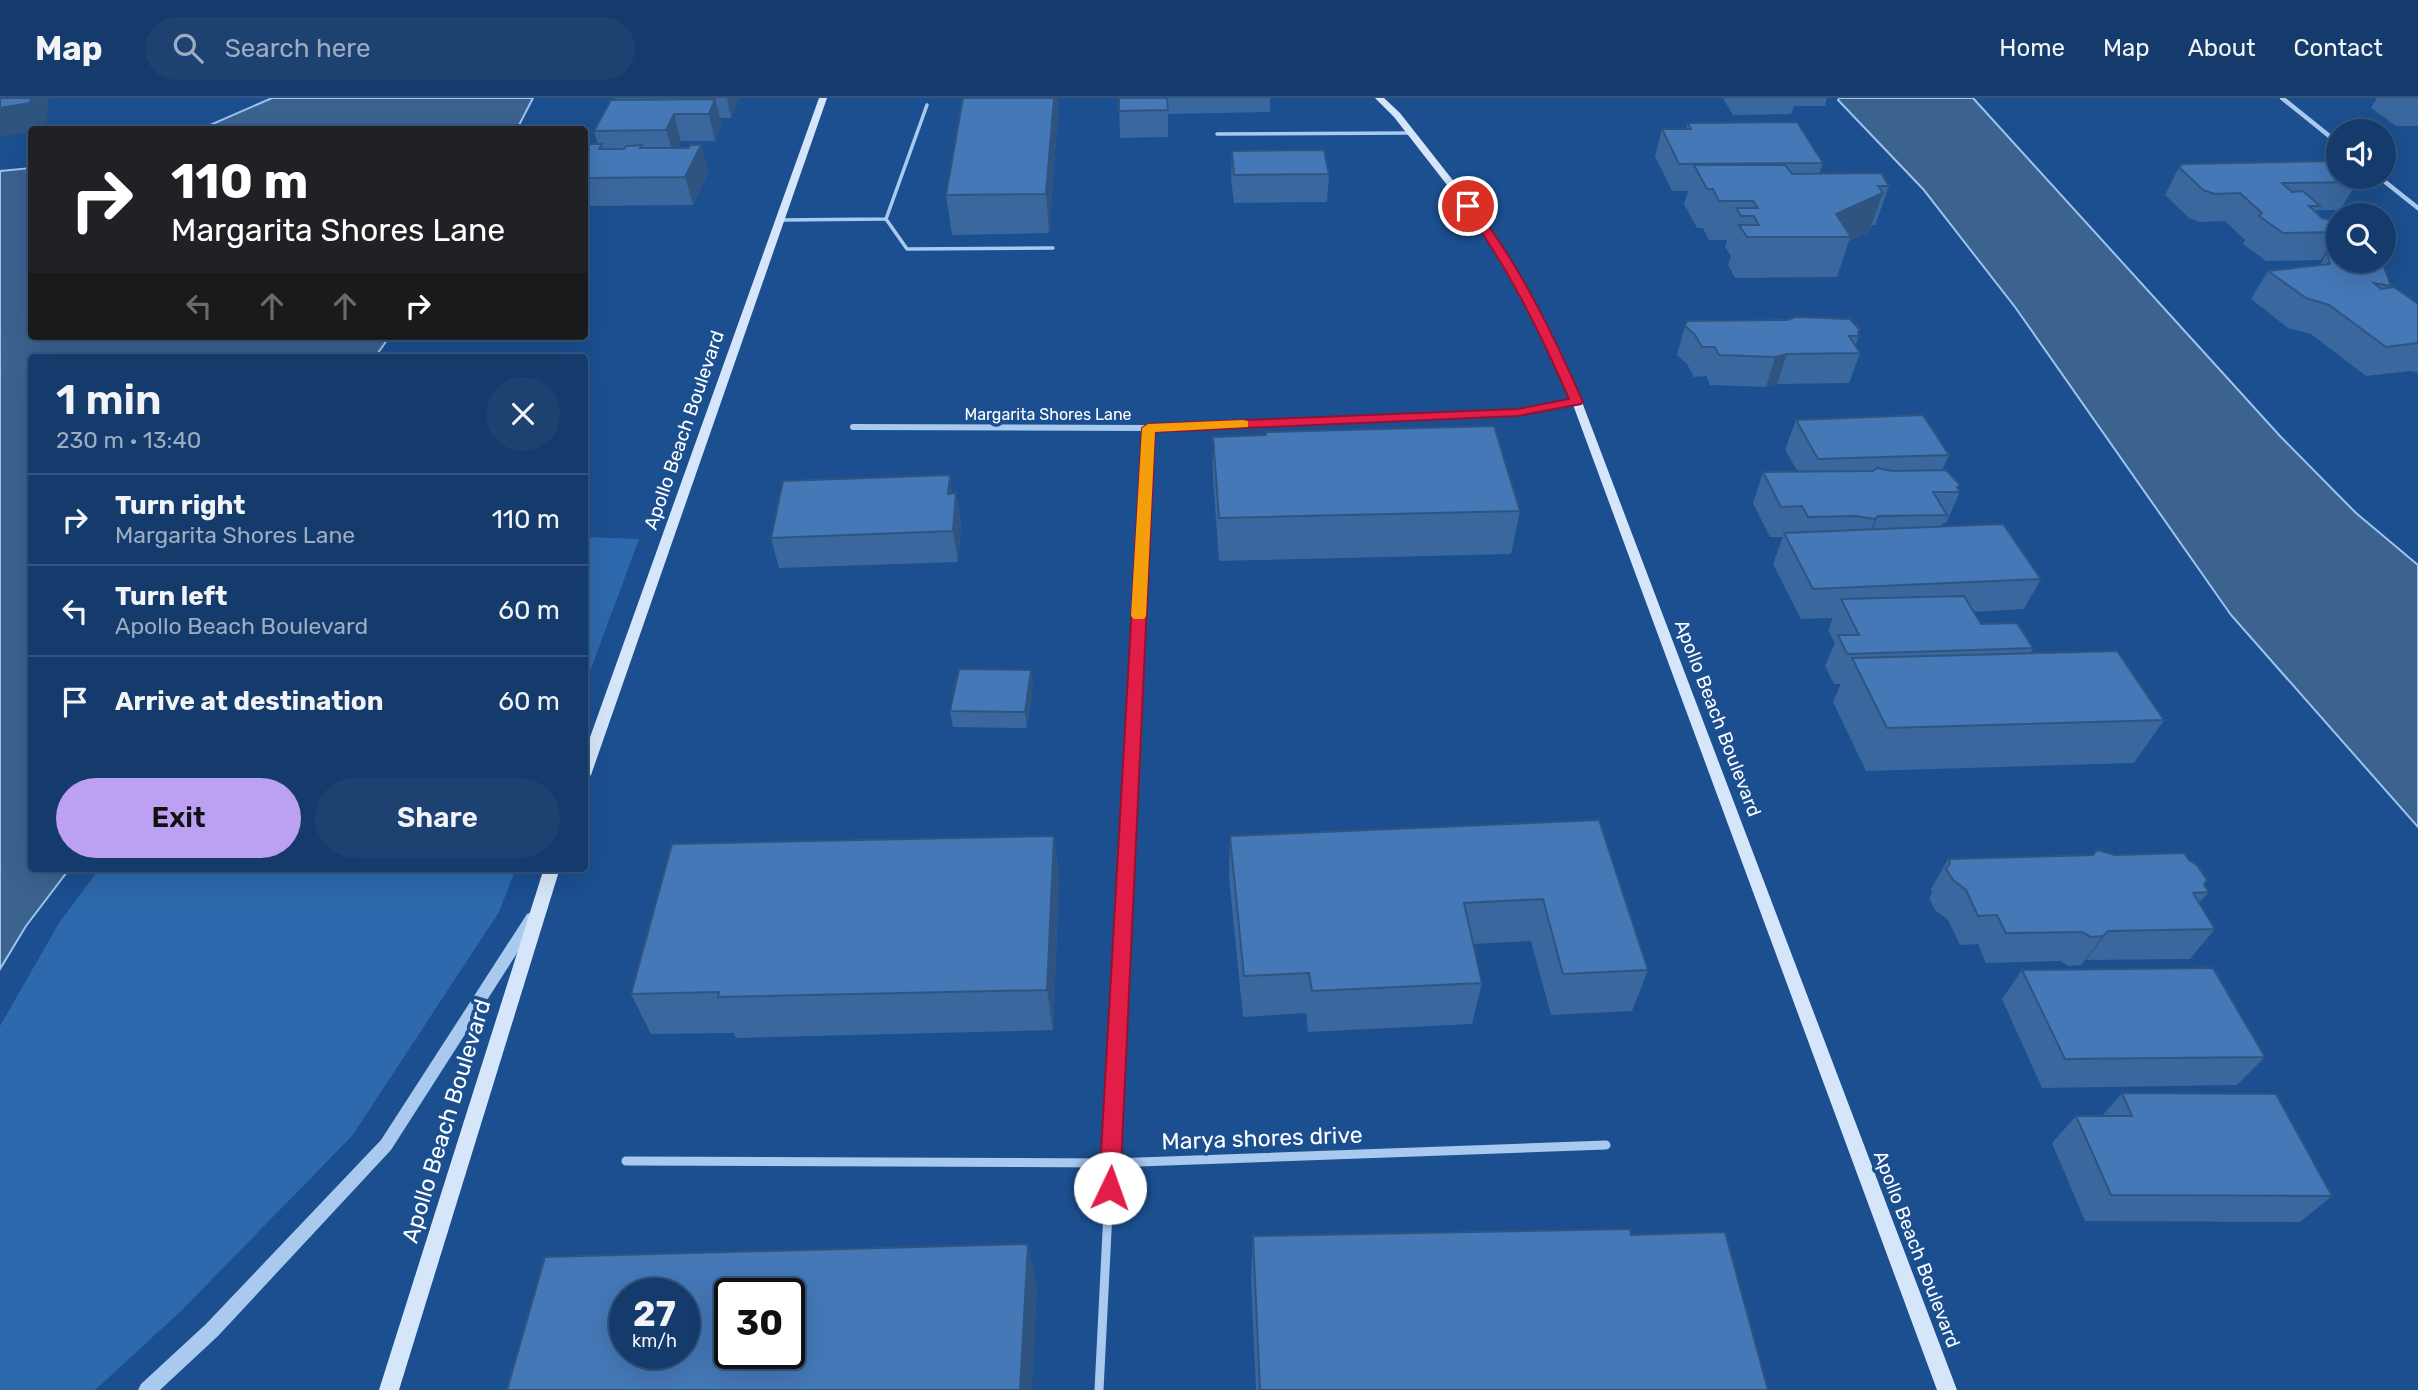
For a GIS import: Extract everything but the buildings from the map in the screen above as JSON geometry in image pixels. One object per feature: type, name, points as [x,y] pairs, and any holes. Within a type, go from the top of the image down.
[{"type":"main road","name":"Apollo Beach Boulevard","points":[[588,764],[823,98]]},
{"type":"main road","name":"Apollo Beach Boulevard","points":[[1379,98],[1397,115],[1483,225],[1549,340],[1577,402],[1947,1390]]},
{"type":"main road","name":"Apollo Beach Boulevard","points":[[389,1390],[551,872]]},
{"type":"street","points":[[2282,98],[2326,133]]},
{"type":"street","points":[[2394,189],[2418,208]]},
{"type":"street","name":"Margarita Shores Lane","points":[[853,427],[1148,428],[1518,412],[1577,402]]},
{"type":"street","points":[[1099,1390],[1148,428]]},
{"type":"street","points":[[147,1390],[212,1329],[386,1145],[536,912]]},
{"type":"street","name":"Marya shores drive","points":[[626,1161],[1111,1163],[1606,1145]]},
{"type":"lane","points":[[886,219],[927,105]]},
{"type":"lane","points":[[1217,134],[1411,133]]},
{"type":"lane","points":[[780,220],[886,219]]},
{"type":"lane","points":[[886,219],[907,249],[1053,248]]},
{"type":"shaded area","points":[[272,98],[533,98],[519,126],[208,126]]},
{"type":"shaded area","points":[[1839,98],[1973,98],[2280,436],[2356,513],[2418,565],[2418,827],[2231,615],[2015,307],[1923,189]]},
{"type":"shaded area","points":[[28,168],[28,340],[387,340],[377,354],[28,354],[28,872],[67,872],[26,926],[0,969],[0,171]]},
{"type":"shaded area","points":[[588,537],[639,539],[588,677]]},
{"type":"shaded area","points":[[97,872],[514,872],[499,912],[352,1136],[181,1311],[95,1390],[0,1390],[0,1026],[59,923]]},
{"type":"slow traffic","points":[[1139,616],[1148,428],[1243,424]]},
{"type":"route","points":[[1110,1188],[1148,428],[1518,412],[1577,402],[1549,340],[1483,225],[1468,206]]}]
